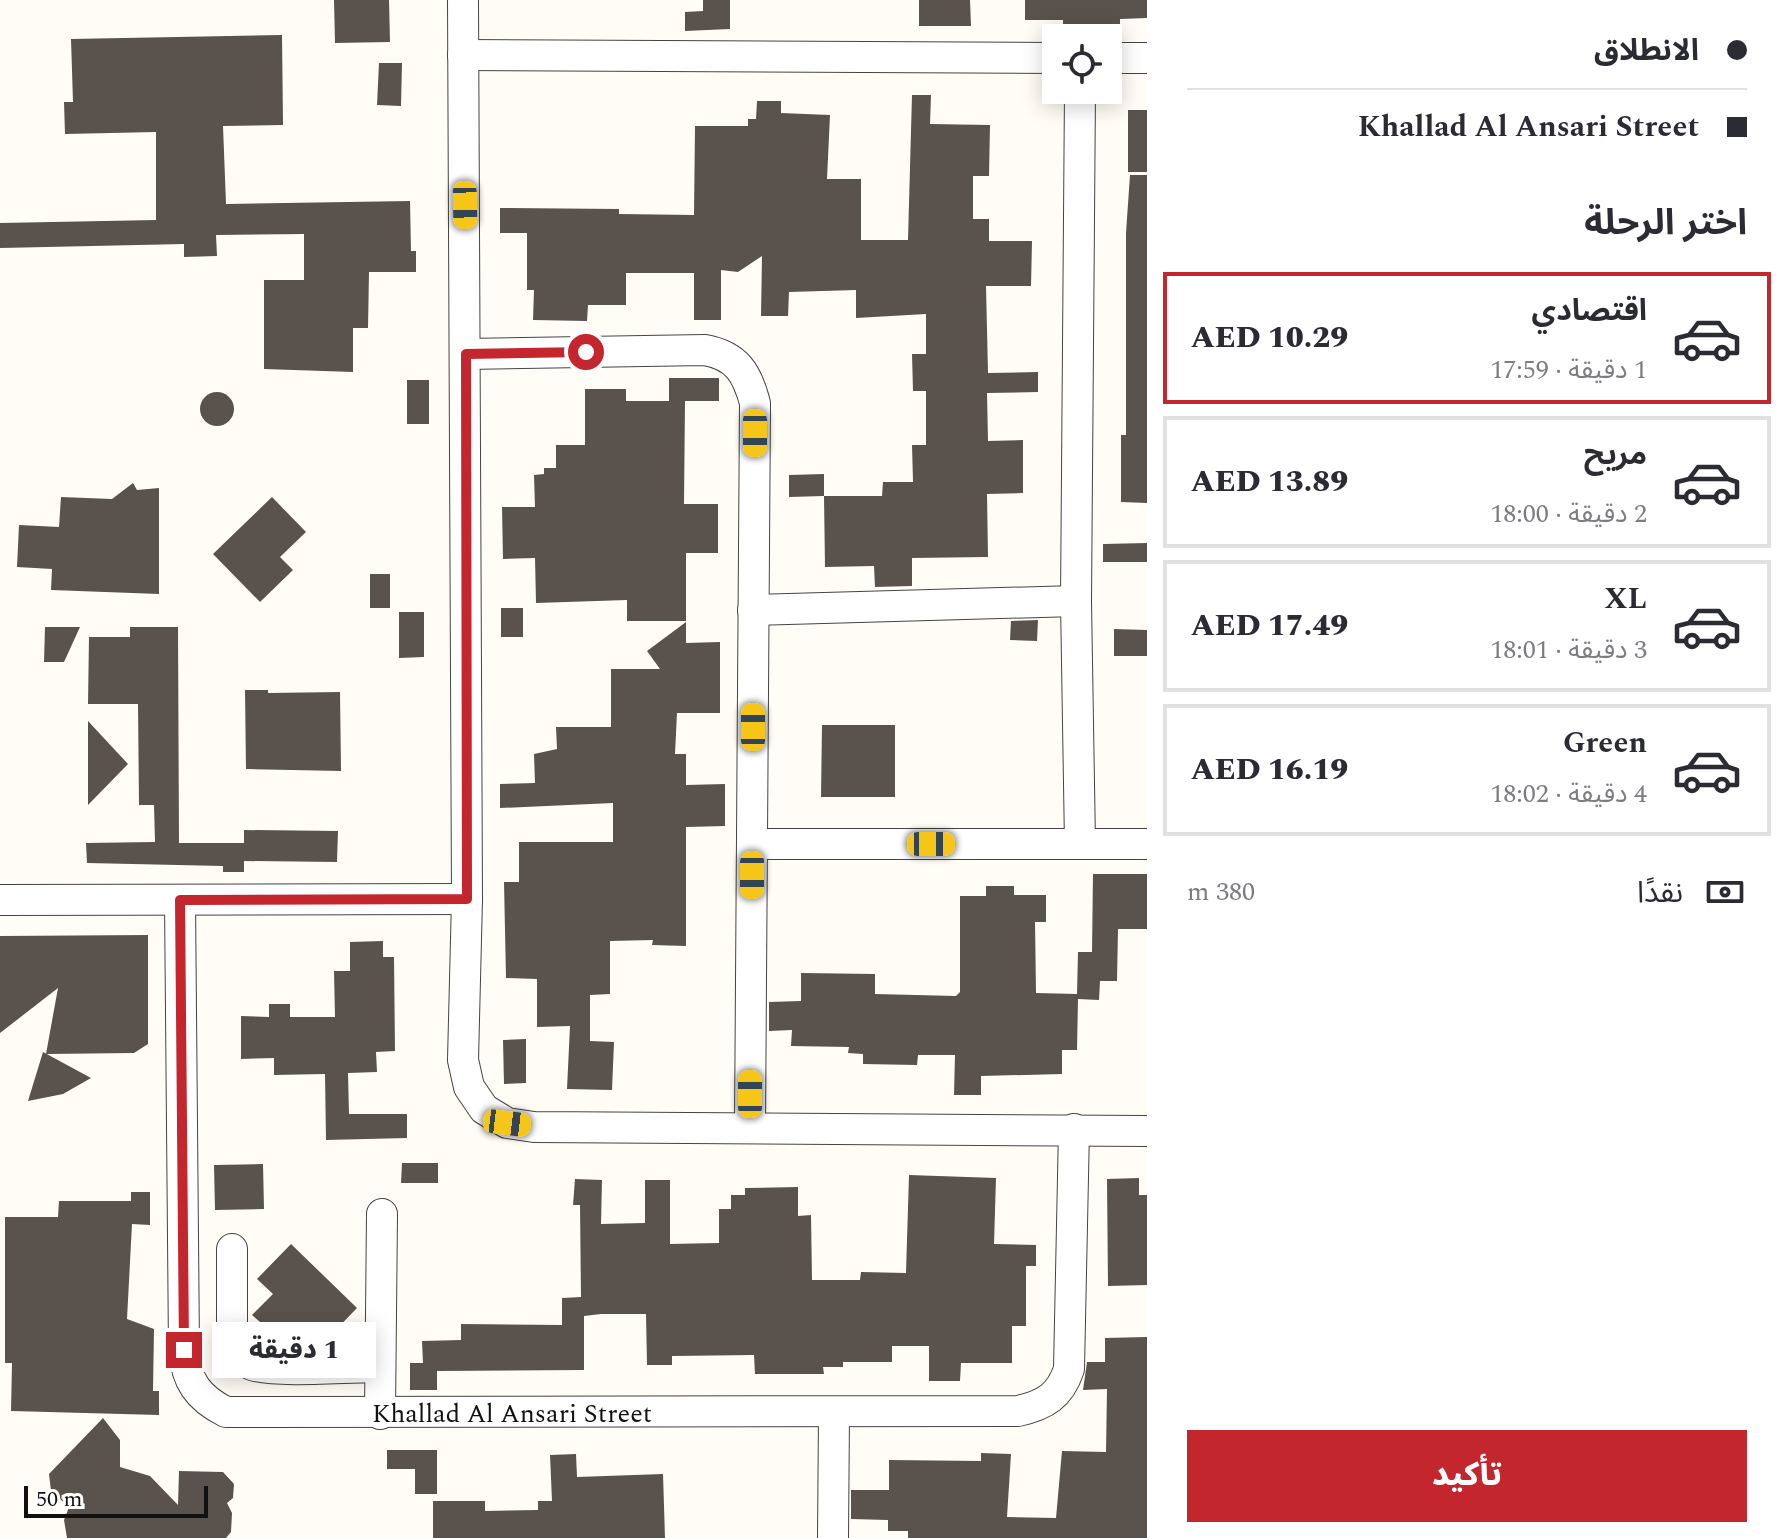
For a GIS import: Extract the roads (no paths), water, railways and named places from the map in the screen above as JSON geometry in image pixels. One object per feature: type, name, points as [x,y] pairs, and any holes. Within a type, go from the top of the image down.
[{"type":"street","points":[[463,0],[467,899],[463,1060],[469,1087],[484,1109],[507,1123],[534,1127],[750,1126],[1147,1131]]},
{"type":"street","points":[[463,55],[1042,58]]},
{"type":"street","points":[[1122,58],[1147,58]]},
{"type":"street","points":[[1080,104],[1076,601],[1080,844]]},
{"type":"street","points":[[466,354],[705,350],[725,354],[741,366],[755,403],[750,1126]]},
{"type":"street","points":[[753,610],[1076,601]]},
{"type":"street","points":[[752,844],[1147,844]]},
{"type":"street","points":[[0,900],[467,899]]},
{"type":"street","name":"Khallad Al Ansari Street","points":[[180,900],[185,1370],[201,1396],[226,1412],[834,1414],[1018,1411],[1052,1399],[1064,1386],[1069,1369],[1074,1129]]},
{"type":"street","points":[[380,1414],[382,1214]]},
{"type":"street","points":[[232,1249],[232,1335],[241,1359],[265,1367],[380,1367]]},
{"type":"street","points":[[833,1538],[834,1414]]}]
